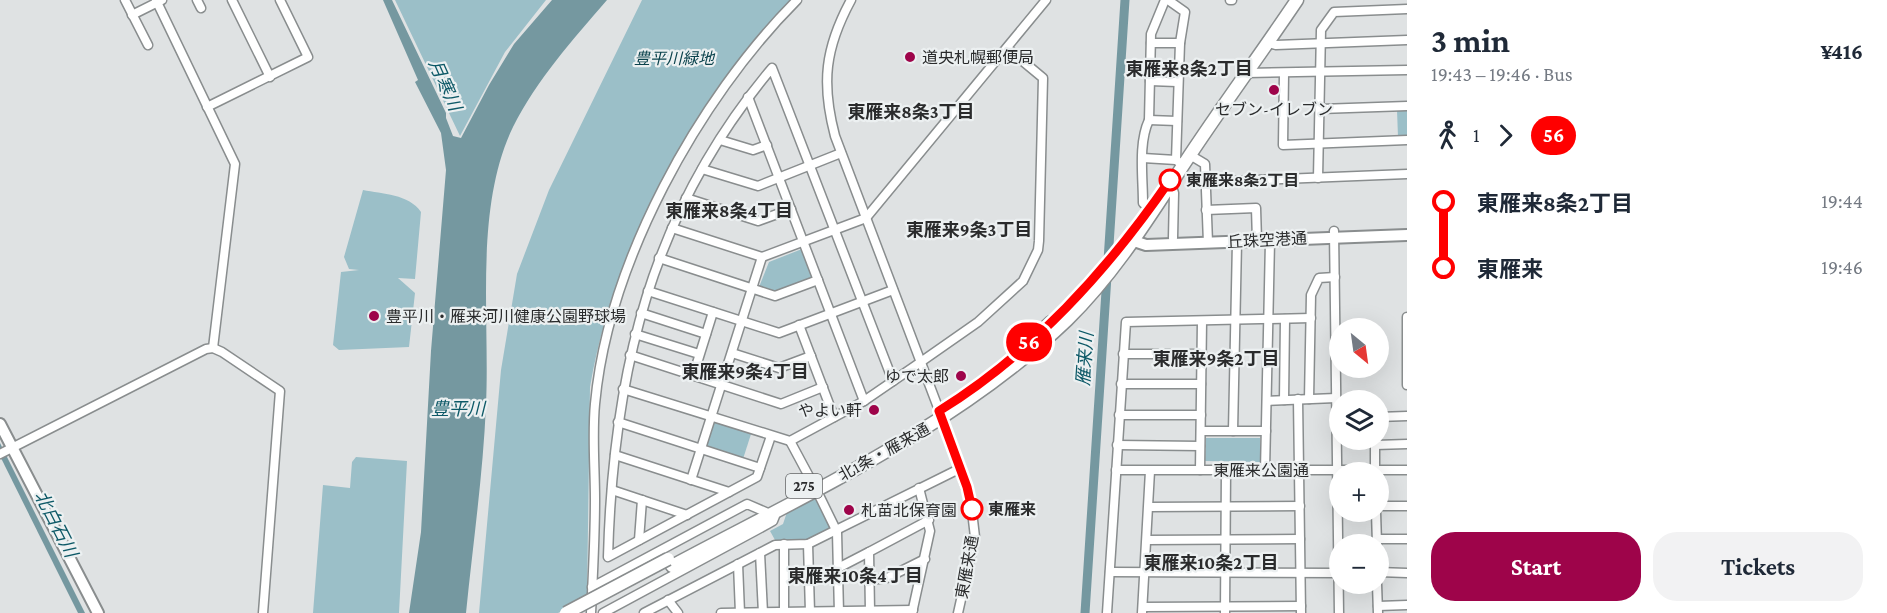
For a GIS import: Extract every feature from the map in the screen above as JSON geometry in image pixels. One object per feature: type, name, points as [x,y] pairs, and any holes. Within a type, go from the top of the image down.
[{"type":"highway","name":"北1条・雁来通","points":[[1133,237],[1179,163],[1191,155],[1297,0]]},
{"type":"highway","name":"北1条・雁来通","points":[[670,563],[814,486],[981,392],[1042,342],[1100,278],[1172,187],[1179,163]]},
{"type":"highway","name":"275","points":[[566,613],[670,563]]},
{"type":"highway","name":"275","points":[[584,613],[670,563]]},
{"type":"main road","name":"丘珠空港通","points":[[1133,237],[1237,242],[1257,238],[1270,240],[1407,228]]},
{"type":"main road","name":"丘珠空港通","points":[[1133,237],[1146,245],[1334,234],[1407,235]]},
{"type":"main road","points":[[0,424],[6,451],[98,613]]},
{"type":"street","points":[[125,0],[148,45]]},
{"type":"street","points":[[232,0],[270,77]]},
{"type":"street","points":[[207,107],[308,57],[280,0]]},
{"type":"street","points":[[591,613],[595,404],[601,363],[621,288],[652,209],[684,150],[735,72],[797,0]]},
{"type":"street","name":"東雁来通","points":[[851,0],[834,36],[825,80],[830,119],[961,468],[971,503],[975,537],[958,613]]},
{"type":"street","points":[[672,228],[762,257],[866,218],[1046,0]]},
{"type":"street","points":[[1143,158],[1179,163],[1178,82],[1180,43],[1185,12],[1166,0],[1151,34],[1149,120],[1145,127],[1143,158],[1143,202],[1150,209]]},
{"type":"street","points":[[1351,10],[1358,0]]},
{"type":"street","points":[[132,15],[158,1],[236,164],[213,348]]},
{"type":"street","points":[[1318,178],[1321,30],[1334,12],[1407,9]]},
{"type":"street","points":[[1268,43],[1276,45],[1407,40]]},
{"type":"street","points":[[1151,43],[1180,43]]},
{"type":"street","points":[[623,389],[790,441],[864,401],[978,322],[1023,280],[1038,250],[1043,78],[1007,48]]},
{"type":"street","points":[[771,436],[757,477],[608,557],[615,455],[623,389],[635,334],[659,258],[702,169],[748,97],[772,68],[893,381]]},
{"type":"street","points":[[1247,74],[1407,70]]},
{"type":"street","points":[[1284,74],[1283,145],[1407,140]]},
{"type":"street","points":[[1150,81],[1178,82]]},
{"type":"street","points":[[748,97],[864,401]]},
{"type":"street","points":[[1320,109],[1407,106]]},
{"type":"street","points":[[1149,120],[1177,121]]},
{"type":"street","points":[[720,140],[753,150],[767,145]]},
{"type":"street","points":[[702,169],[754,186],[841,153]]},
{"type":"street","points":[[1191,155],[1205,164],[1208,240]]},
{"type":"street","points":[[1206,182],[1407,174]]},
{"type":"street","points":[[1172,187],[1174,193],[1173,238]]},
{"type":"street","points":[[686,198],[758,221],[790,209]]},
{"type":"street","points":[[1206,210],[1256,208],[1257,238]]},
{"type":"street","points":[[1334,234],[1336,390]]},
{"type":"street","points":[[1265,471],[1270,240]]},
{"type":"street","points":[[1233,431],[1237,242]]},
{"type":"street","points":[[691,480],[762,257]]},
{"type":"street","points":[[659,258],[775,296],[818,280]]},
{"type":"street","points":[[1310,399],[1311,295],[1318,278],[1335,277]]},
{"type":"street","points":[[648,291],[779,333],[893,290]]},
{"type":"street","points":[[693,375],[713,312]]},
{"type":"street","points":[[641,313],[706,333]]},
{"type":"street","points":[[1407,317],[1407,385]]},
{"type":"street","points":[[1107,613],[1127,321],[1311,318]]},
{"type":"street","points":[[1284,400],[1285,319]]},
{"type":"street","points":[[1200,470],[1202,321]]},
{"type":"street","points":[[799,325],[834,417]]},
{"type":"street","points":[[635,334],[699,354]]},
{"type":"street","points":[[6,451],[206,349],[213,348],[280,391],[263,613]]},
{"type":"street","points":[[732,353],[779,369],[811,356]]},
{"type":"street","points":[[1123,354],[1202,354]]},
{"type":"street","points":[[630,355],[781,404],[822,387]]},
{"type":"street","points":[[1121,384],[1201,384]]},
{"type":"street","points":[[1267,401],[1329,398]]},
{"type":"street","points":[[1150,471],[1143,610],[1301,609],[1298,399]]},
{"type":"street","points":[[1119,415],[1201,415]]},
{"type":"street","points":[[1389,417],[1407,416]]},
{"type":"street","points":[[618,422],[760,468]]},
{"type":"street","points":[[1201,431],[1266,431]]},
{"type":"street","points":[[790,441],[837,532],[840,567],[839,612]]},
{"type":"street","points":[[1389,443],[1407,444]]},
{"type":"street","points":[[1118,446],[1200,446]]},
{"type":"street","points":[[615,455],[729,492]]},
{"type":"street","points":[[644,613],[775,545],[808,544],[837,532],[961,468]]},
{"type":"street","name":"東雁来公園通","points":[[1116,470],[1329,470]]},
{"type":"street","points":[[1225,610],[1226,470]]},
{"type":"street","name":"東雁来公園通","points":[[1389,471],[1407,470]]},
{"type":"street","points":[[721,613],[912,612],[930,531],[919,488]]},
{"type":"street","points":[[612,490],[687,515]]},
{"type":"street","points":[[639,540],[642,500]]},
{"type":"street","points":[[592,587],[747,504],[775,516],[773,521],[603,613]]},
{"type":"street","points":[[1149,507],[1300,506]]},
{"type":"street","points":[[1389,506],[1407,506]]},
{"type":"street","points":[[840,567],[929,520]]},
{"type":"street","points":[[1147,540],[1300,539]]},
{"type":"street","points":[[1389,541],[1407,539]]},
{"type":"street","points":[[784,544],[784,612]]},
{"type":"street","points":[[808,544],[810,612]]},
{"type":"street","points":[[869,552],[870,611]]},
{"type":"street","points":[[760,553],[763,613]]},
{"type":"street","points":[[870,580],[887,578],[925,559]]},
{"type":"street","points":[[738,564],[740,613]]},
{"type":"street","points":[[1110,572],[1329,573]]},
{"type":"street","points":[[1389,572],[1407,573]]},
{"type":"street","points":[[1339,594],[1339,613]]},
{"type":"street","points":[[1377,594],[1378,609],[1407,605]]},
{"type":"street","points":[[668,600],[678,613]]},
{"type":"green space","points":[[395,0],[546,0],[505,52],[460,136]]},
{"type":"green space","name":"豊平川緑地","points":[[642,0],[792,0],[718,87],[696,121],[655,192],[622,268],[598,347],[590,387],[587,597],[558,613],[479,613],[501,370],[517,274],[549,190]]},
{"type":"green space","points":[[1397,110],[1407,110],[1407,136],[1398,137]]},
{"type":"green space","points":[[363,190],[402,198],[416,206],[421,212],[415,279],[398,278],[415,293],[409,347],[339,350],[333,345],[341,272],[359,270],[349,269],[344,257]]},
{"type":"green space","points":[[802,249],[813,278],[775,291],[759,287],[769,262]]},
{"type":"green space","points":[[713,421],[751,434],[743,459],[704,447]]},
{"type":"green space","points":[[1206,438],[1260,438],[1260,462],[1205,461]]},
{"type":"green space","points":[[356,457],[407,461],[399,613],[313,613],[323,485],[350,488],[352,462]]},
{"type":"green space","points":[[816,498],[833,529],[808,540],[775,540],[770,531],[783,524],[787,512]]},
{"type":"water","name":"豊平川","points":[[383,0],[392,0],[446,113],[453,136],[461,138],[514,44],[552,0],[607,0],[556,60],[522,110],[501,159],[493,192],[486,264],[485,431],[466,613],[409,613],[421,532],[431,351],[446,170],[441,133],[415,82],[418,80]]},
{"type":"water","points":[[0,443],[85,613],[78,613],[67,591],[0,456]]},
{"type":"waterway","name":"雁来川","points":[[1085,613],[1125,0]]},
{"type":"bus line","name":"56","points":[[972,509],[967,487],[939,411],[979,385],[1064,311],[1128,239],[1170,180]]},
{"type":"place","name":"道央札幌郵便局","points":[[910,57]]},
{"type":"place","name":"セブン-イレブン","points":[[1274,90]]},
{"type":"place","name":"東雁来8条2丁目","points":[[1170,180]]},
{"type":"place","name":"豊平川・雁来河川健康公園野球場","points":[[374,316]]},
{"type":"place","name":"ゆで太郎","points":[[961,376]]},
{"type":"place","name":"やよい軒","points":[[874,410]]},
{"type":"place","name":"東雁来","points":[[972,509]]},
{"type":"place","name":"札苗北保育園","points":[[849,510]]},
{"type":"district","name":"東雁来8条2丁目","points":[[1189,69]]},
{"type":"district","name":"東雁来8条3丁目","points":[[911,112]]},
{"type":"district","name":"東雁来8条4丁目","points":[[729,211]]},
{"type":"district","name":"東雁来9条3丁目","points":[[969,230]]},
{"type":"district","name":"東雁来9条2丁目","points":[[1216,359]]},
{"type":"district","name":"東雁来9条4丁目","points":[[745,372]]},
{"type":"district","name":"東雁来10条2丁目","points":[[1211,563]]},
{"type":"district","name":"東雁来10条4丁目","points":[[855,576]]},
{"type":"water label","name":"月寒川","points":[[445,85]]},
{"type":"water label","name":"北白石川","points":[[56,524]]}]
